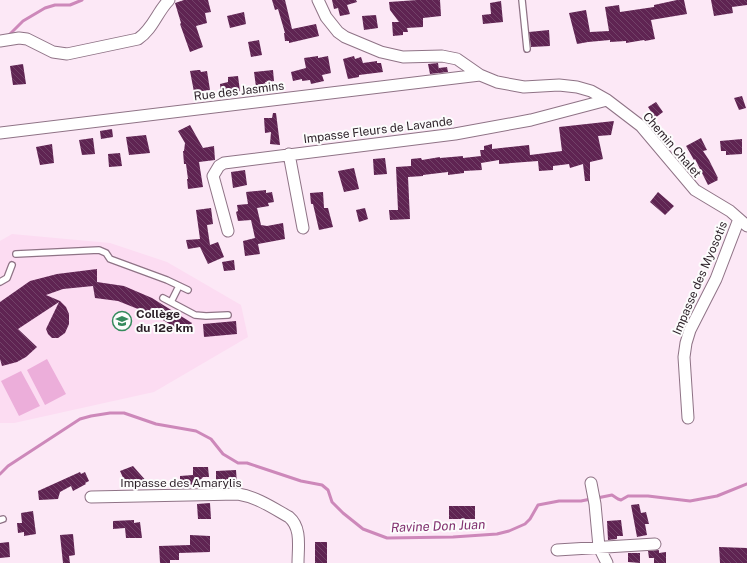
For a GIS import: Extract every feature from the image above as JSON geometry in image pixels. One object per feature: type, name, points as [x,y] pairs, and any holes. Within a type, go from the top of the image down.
[{"type":"street","points":[[0,41],[20,38],[27,39],[53,52],[67,54],[138,39],[151,27],[169,0]]},
{"type":"street","name":"Chemin Chalet","points":[[318,0],[326,17],[338,32],[345,37],[381,52],[403,58],[442,56],[457,59],[480,75],[497,82],[524,87],[559,85],[577,87],[591,91],[607,100],[641,126],[695,190],[730,212],[743,223]]},
{"type":"street","name":"Rue des Jasmins","points":[[0,132],[480,75]]},
{"type":"street","name":"Impasse Fleurs de Lavande","points":[[228,231],[213,176],[219,166],[224,163],[463,132],[532,120],[607,100]]},
{"type":"street","points":[[289,154],[303,228]]},
{"type":"street","name":"Impasse des Myosotis","points":[[688,418],[684,357],[686,343],[690,330],[743,223]]},
{"type":"street","points":[[592,487],[600,547],[607,563]]},
{"type":"street","name":"Impasse des Amarylis","points":[[90,497],[246,495],[255,498],[289,516],[293,520],[296,524],[298,532],[298,563]]},
{"type":"street","points":[[557,550],[655,544]]},
{"type":"lane","points":[[522,0],[527,49]]},
{"type":"lane","points":[[16,254],[99,250],[106,253],[110,259],[167,280],[188,290]]},
{"type":"lane","points":[[0,282],[7,278],[12,265]]},
{"type":"lane","points":[[171,302],[179,286]]},
{"type":"lane","points":[[163,298],[195,315],[228,315]]},
{"type":"shaded area","name":"Collège du 12e km","points":[[12,234],[110,243],[167,262],[241,305],[248,337],[154,392],[14,423],[0,423],[0,241]]},
{"type":"shaded area","points":[[47,359],[66,394],[45,405],[27,370]]},
{"type":"shaded area","points":[[21,371],[40,406],[19,416],[1,381]]},
{"type":"building","points":[[184,0],[208,0],[211,12],[205,13],[207,23],[196,26],[203,47],[190,52],[180,24],[181,23],[175,3]]},
{"type":"building","points":[[272,0],[285,0],[292,29],[316,24],[319,36],[289,43],[289,41],[285,41],[285,33],[278,9],[275,10]]},
{"type":"building","points":[[332,0],[356,0],[357,2],[347,5],[350,14],[340,16],[338,8],[334,9]]},
{"type":"building","points":[[440,0],[441,16],[423,18],[423,27],[407,28],[408,32],[403,32],[403,35],[393,36],[392,22],[399,22],[390,10],[389,2]]},
{"type":"building","points":[[684,0],[687,14],[651,20],[655,39],[626,43],[626,41],[610,42],[610,40],[577,44],[569,13],[586,10],[590,32],[609,31],[605,7],[619,5],[620,12],[654,7],[654,5]]},
{"type":"building","points":[[711,0],[747,0],[747,5],[732,7],[733,13],[714,16]]},
{"type":"building","points":[[501,1],[503,22],[483,24],[482,15],[491,14],[490,3]]},
{"type":"building","points":[[244,12],[246,24],[230,28],[227,16]]},
{"type":"building","points":[[376,15],[378,28],[364,30],[362,16]]},
{"type":"building","points":[[549,30],[550,46],[531,47],[529,32]]},
{"type":"building","points":[[259,40],[262,55],[251,57],[248,42]]},
{"type":"building","points":[[318,56],[318,58],[328,56],[331,73],[322,75],[324,81],[311,84],[310,80],[302,81],[302,79],[293,81],[291,72],[306,68],[304,58]]},
{"type":"building","points":[[354,56],[355,59],[361,57],[363,63],[377,61],[377,63],[381,63],[383,72],[359,75],[359,77],[348,79],[343,59]]},
{"type":"building","points":[[438,63],[439,70],[439,68],[447,67],[448,72],[430,74],[428,64]]},
{"type":"building","points":[[23,64],[26,84],[13,85],[10,66]]},
{"type":"building","points":[[200,70],[201,72],[207,71],[210,90],[194,92],[190,71]]},
{"type":"building","points":[[273,70],[274,81],[265,82],[266,85],[256,87],[254,72]]},
{"type":"building","points":[[238,76],[240,91],[221,94],[220,84],[228,82],[228,77]]},
{"type":"building","points":[[742,96],[746,108],[739,110],[734,98]]},
{"type":"building","points":[[656,102],[663,112],[655,118],[648,107]]},
{"type":"building","points":[[273,113],[276,113],[280,145],[270,144],[271,132],[265,133],[264,118],[272,118]]},
{"type":"building","points":[[614,121],[611,135],[598,136],[603,159],[590,162],[590,181],[585,181],[583,164],[570,168],[569,164],[553,166],[553,170],[539,171],[538,161],[499,164],[499,160],[481,163],[482,170],[464,171],[464,173],[448,175],[448,172],[408,177],[410,219],[390,220],[389,210],[398,210],[396,167],[411,166],[411,159],[421,158],[422,160],[440,157],[463,156],[463,158],[481,156],[480,150],[484,150],[484,146],[492,144],[492,149],[529,145],[530,155],[562,151],[559,127]]},
{"type":"building","points":[[190,125],[203,148],[214,146],[215,160],[199,162],[203,187],[188,189],[188,179],[186,164],[184,164],[183,151],[185,143],[178,131]]},
{"type":"building","points":[[112,129],[113,137],[101,139],[100,131]]},
{"type":"building","points":[[146,135],[150,153],[129,155],[126,137]]},
{"type":"building","points":[[93,138],[95,154],[82,155],[79,140]]},
{"type":"building","points":[[701,138],[707,150],[703,151],[718,178],[718,180],[708,185],[695,159],[694,160],[686,146]]},
{"type":"building","points":[[742,139],[742,154],[726,155],[726,151],[721,151],[720,141]]},
{"type":"building","points":[[52,144],[54,163],[40,165],[36,147]]},
{"type":"building","points":[[120,153],[122,166],[109,167],[108,154]]},
{"type":"building","points":[[385,158],[387,174],[374,175],[373,159]]},
{"type":"building","points":[[354,168],[359,189],[344,192],[338,171]]},
{"type":"building","points":[[245,170],[247,185],[233,188],[231,172]]},
{"type":"building","points":[[266,190],[266,193],[272,192],[274,202],[268,203],[269,206],[257,208],[261,225],[267,226],[283,223],[285,239],[258,244],[260,254],[245,256],[243,241],[255,238],[251,220],[238,221],[236,212],[238,211],[237,205],[248,204],[246,192]]},
{"type":"building","points":[[323,192],[324,208],[328,208],[333,227],[319,230],[313,204],[311,204],[310,193]]},
{"type":"building","points":[[658,192],[674,206],[665,215],[650,202]]},
{"type":"building","points":[[211,208],[213,224],[207,225],[210,245],[218,242],[224,257],[208,264],[200,247],[188,249],[186,240],[200,239],[196,210]]},
{"type":"building","points":[[365,208],[368,219],[359,222],[356,210]]},
{"type":"building","points":[[234,260],[235,270],[224,271],[222,262]]},
{"type":"building","points":[[97,269],[97,282],[124,286],[152,298],[192,323],[186,334],[148,311],[148,313],[118,301],[95,298],[93,286],[63,289],[46,295],[60,301],[66,307],[69,314],[69,324],[65,333],[58,338],[52,338],[46,329],[59,302],[18,329],[37,347],[26,357],[17,362],[2,366],[0,359],[0,302],[30,281],[57,274]]},
{"type":"building","points":[[236,321],[237,334],[204,337],[203,324]]},
{"type":"building","points":[[133,466],[149,484],[126,484],[120,471]]},
{"type":"building","points":[[193,467],[208,467],[209,477],[203,477],[194,487],[194,485],[180,485],[180,476],[193,475]]},
{"type":"building","points":[[236,470],[237,484],[216,485],[216,471]]},
{"type":"building","points":[[80,472],[81,474],[85,472],[89,481],[85,483],[86,484],[73,491],[71,486],[60,492],[58,499],[39,500],[38,491]]},
{"type":"building","points":[[210,503],[211,519],[198,519],[197,504]]},
{"type":"building","points":[[639,504],[641,513],[646,512],[649,524],[645,524],[647,535],[637,537],[631,505]]},
{"type":"building","points":[[449,506],[475,506],[475,519],[449,519]]},
{"type":"building","points":[[33,511],[36,534],[24,536],[24,532],[18,533],[17,523],[22,523],[21,513]]},
{"type":"building","points":[[134,520],[134,523],[140,522],[142,538],[126,538],[125,528],[113,529],[113,521]]},
{"type":"building","points":[[621,520],[623,536],[617,536],[617,539],[608,540],[607,521]]},
{"type":"building","points":[[73,534],[75,555],[69,556],[70,563],[63,563],[60,535]]},
{"type":"building","points":[[190,535],[210,536],[210,552],[179,553],[179,560],[170,560],[170,563],[160,563],[159,546],[190,545]]},
{"type":"building","points":[[9,542],[10,557],[0,558],[0,543]]},
{"type":"building","points":[[315,542],[327,542],[327,563],[315,563]]},
{"type":"building","points":[[719,547],[747,548],[747,563],[720,563]]},
{"type":"building","points":[[659,550],[659,553],[666,552],[666,563],[654,563],[654,558],[649,558],[648,551]]},
{"type":"building","points":[[628,553],[640,553],[640,563],[628,562]]},
{"type":"waterway","points":[[10,34],[23,21],[45,8],[55,5],[70,5],[82,0]]},
{"type":"waterway","name":"Ravine Don Juan","points":[[0,474],[8,466],[80,419],[110,413],[124,413],[156,424],[196,431],[211,439],[223,454],[238,463],[247,463],[301,481],[322,485],[328,490],[332,502],[343,513],[363,529],[387,538],[453,537],[497,534],[509,531],[525,524],[530,519],[538,505],[559,501],[581,501],[591,499]]},
{"type":"waterway","name":"Ravine Don Juan","points":[[597,498],[612,495],[621,500],[628,496],[648,496],[690,501],[717,496],[747,484]]},
{"type":"place","name":"Collège du 12e km","points":[[122,321]]}]
